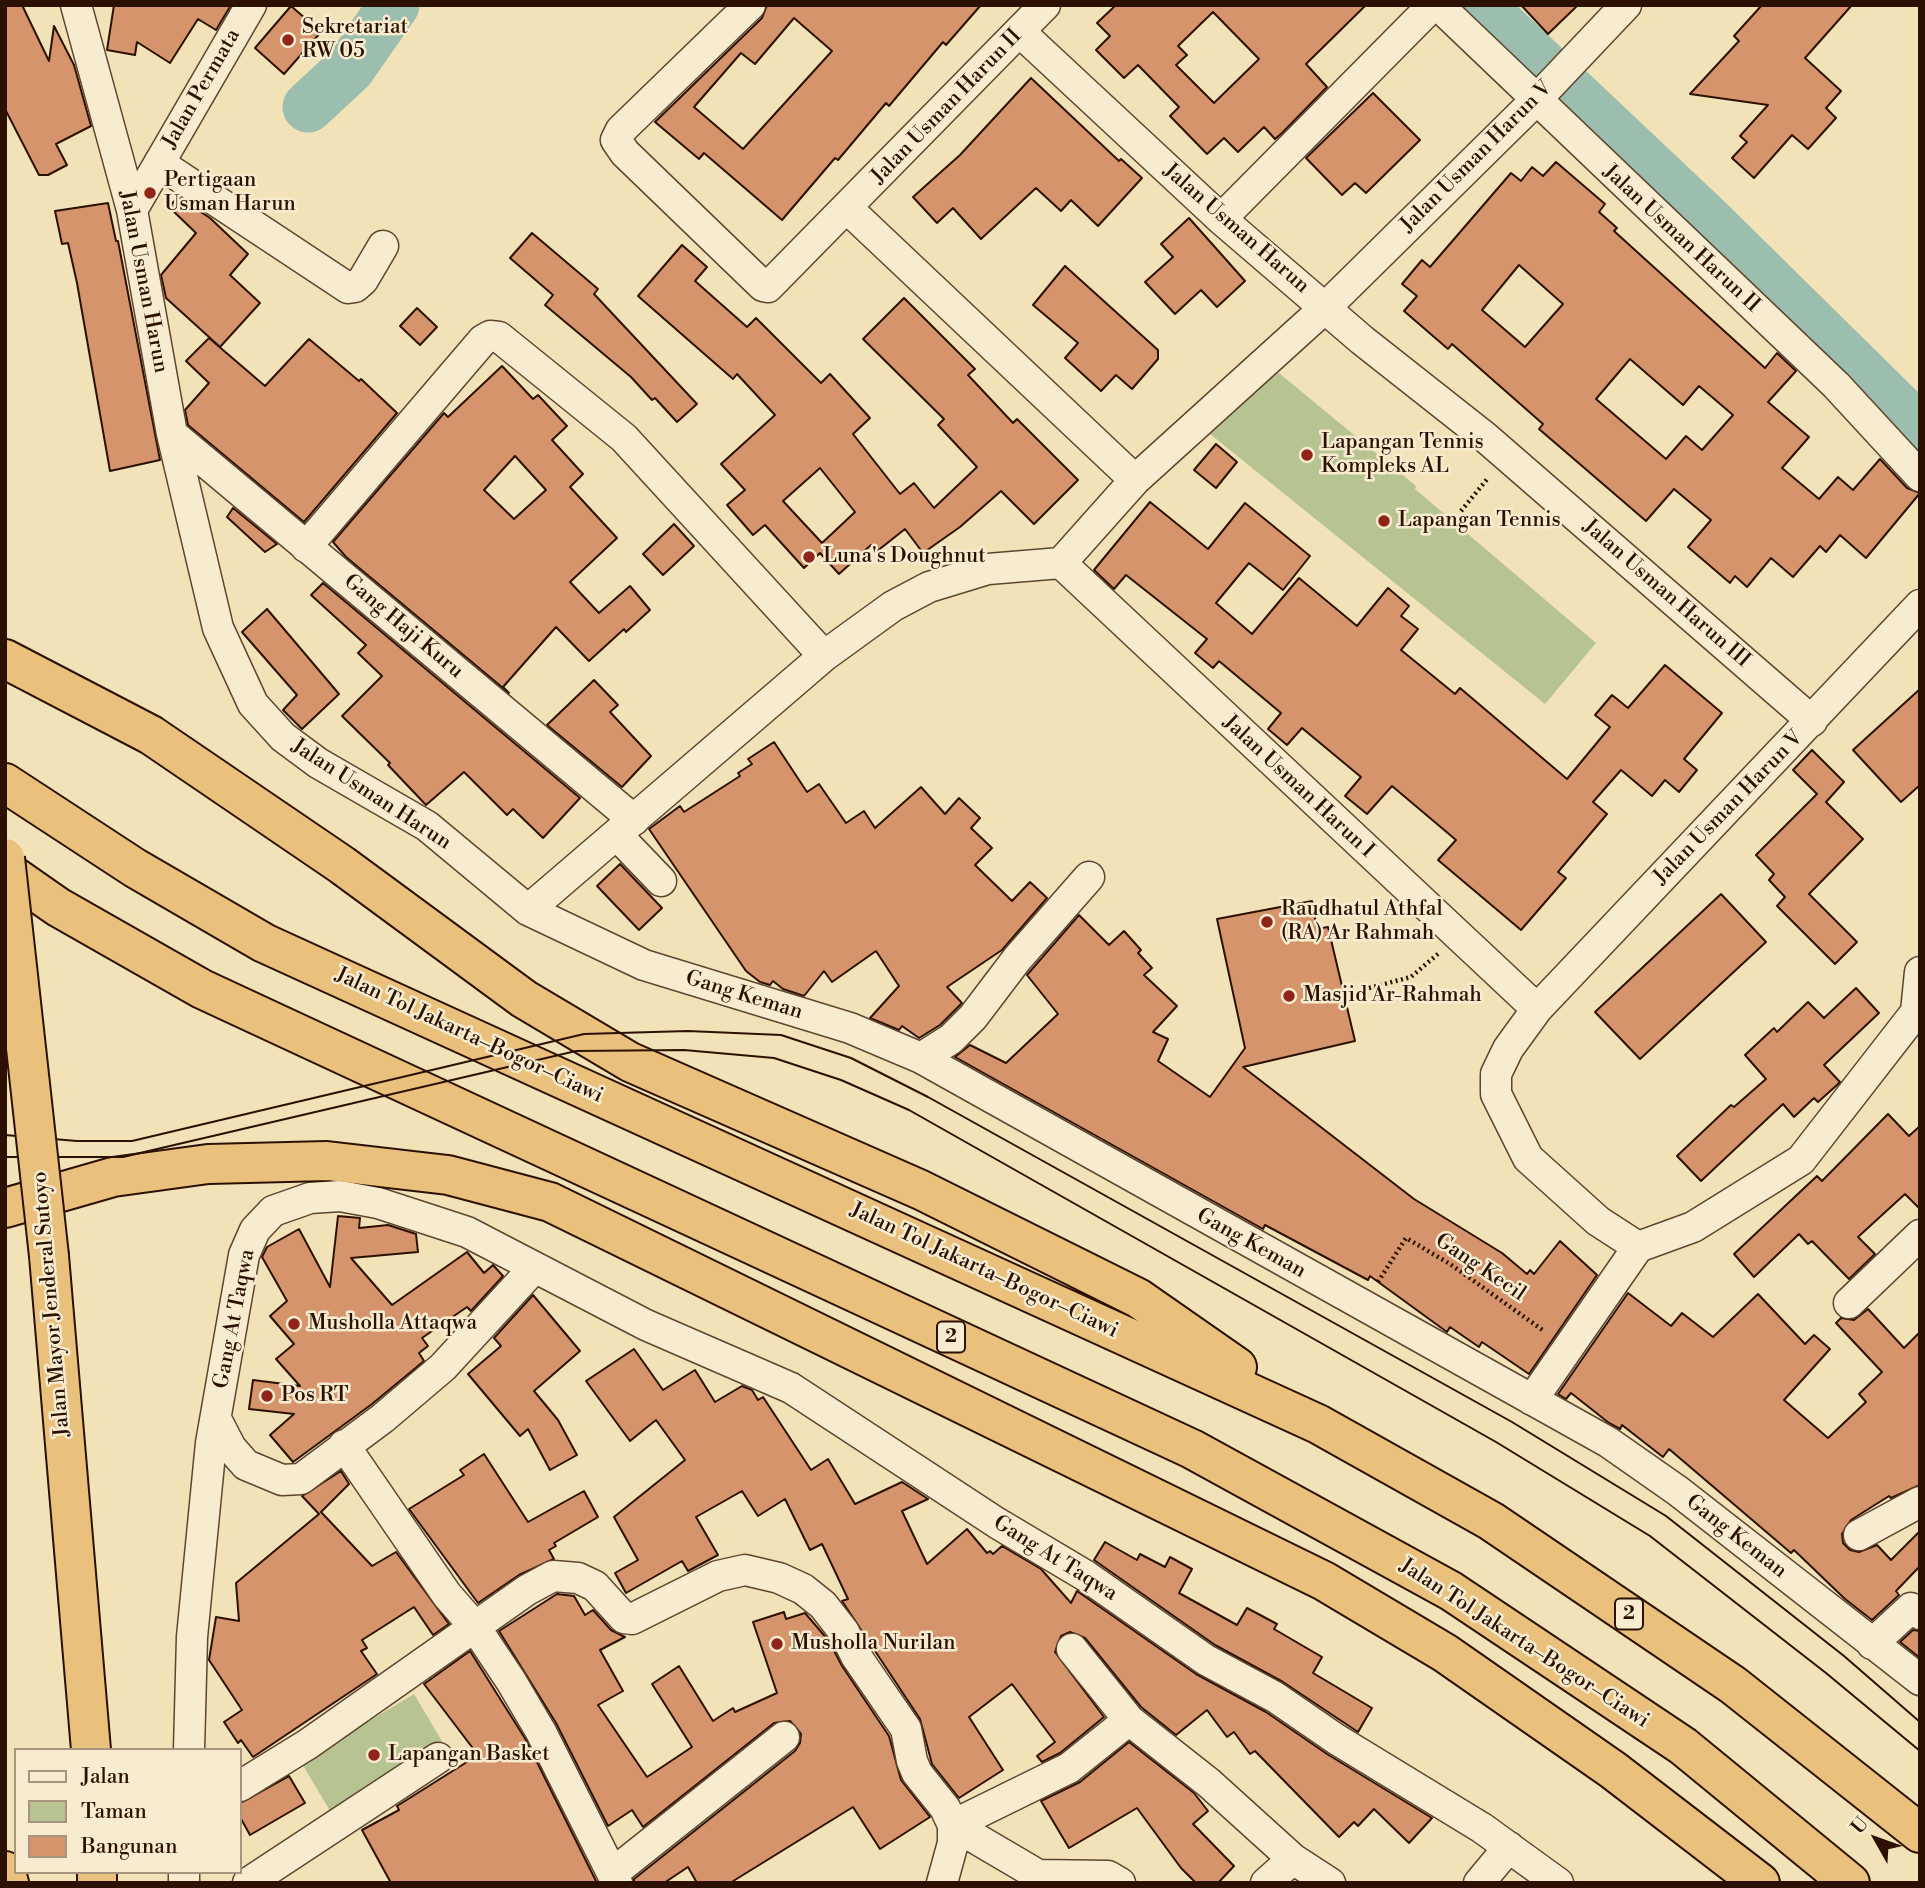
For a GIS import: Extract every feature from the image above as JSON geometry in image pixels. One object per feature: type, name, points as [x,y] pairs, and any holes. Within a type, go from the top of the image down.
[{"type":"highway","points":[[5,659],[151,735],[342,865],[524,999],[630,1062],[921,1190],[1138,1298],[1318,1424]]},
{"type":"highway","name":"Jalan Tol Jakarta–Bogor–Ciawi","points":[[5,783],[135,868],[264,943],[1318,1424],[1491,1521],[1721,1677],[1920,1833]]},
{"type":"highway","name":"Jalan Mayor Jenderal Sutoyo","points":[[5,858],[49,1256],[91,1748]]},
{"type":"highway","name":"Jalan Tol Jakarta–Bogor–Ciawi","points":[[5,870],[58,907],[202,989],[1192,1448],[1451,1591],[1682,1746],[1850,1883]]},
{"type":"highway","points":[[5,1208],[113,1177],[208,1164],[327,1161],[448,1175],[550,1202],[1324,1581],[1468,1668],[1613,1770],[1760,1883]]},
{"type":"highway","points":[[5,1871],[9,1883]]},
{"type":"street","name":"Jalan Usman Harun","points":[[76,5],[132,210],[172,434],[218,628],[253,704],[283,737],[300,750],[427,826],[528,910]]},
{"type":"street","name":"Jalan Permata","points":[[132,210],[251,5]]},
{"type":"street","name":"Jalan Usman Harun II","points":[[750,5],[621,130],[618,144],[763,286],[774,285],[1045,5]]},
{"type":"street","points":[[1221,219],[1433,5]]},
{"type":"street","name":"Jalan Usman Harun II","points":[[1438,5],[1539,95],[1836,385],[1920,475]]},
{"type":"street","name":"Jalan Usman Harun V","points":[[1326,307],[1626,5]]},
{"type":"street","name":"Jalan Usman Harun","points":[[1020,32],[1221,219],[1326,307],[1135,480],[1061,563]]},
{"type":"street","points":[[159,163],[348,288],[355,287],[363,280],[383,246]]},
{"type":"street","points":[[848,209],[1135,480]]},
{"type":"street","name":"Jalan Usman Harun III","points":[[1326,307],[1362,340],[1507,456],[1812,722]]},
{"type":"street","points":[[306,547],[483,340],[490,336],[499,337],[624,438],[824,656]]},
{"type":"street","name":"Gang Haji Kuru","points":[[172,434],[306,547],[625,827],[661,881]]},
{"type":"street","points":[[528,910],[824,656],[894,606],[929,587],[988,569],[1061,563]]},
{"type":"street","name":"Jalan Usman Harun I","points":[[1061,563],[1537,1009]]},
{"type":"street","name":"Jalan Usman Harun V","points":[[1638,1247],[1598,1222],[1528,1158],[1510,1127],[1496,1094],[1496,1074],[1508,1049],[1572,968],[1812,722],[1920,605]]},
{"type":"street","points":[[921,1058],[951,1038],[973,1017],[1017,959],[1089,877]]},
{"type":"street","name":"Gang Keman","points":[[528,910],[644,965],[850,1028],[921,1058],[1608,1442],[1678,1491],[1920,1680]]},
{"type":"street","points":[[1532,1400],[1638,1247],[1693,1227],[1801,1160],[1918,1014],[1920,971]]},
{"type":"street","name":"Gang At Taqwa","points":[[189,1748],[191,1637],[211,1443],[244,1255],[255,1230],[273,1211],[310,1198],[340,1196],[378,1203],[467,1232],[646,1325],[791,1388],[997,1523],[1086,1576],[1172,1638],[1275,1697],[1509,1847],[1558,1883]]},
{"type":"street","points":[[1849,1303],[1920,1235]]},
{"type":"street","name":"Gang At Taqwa","points":[[216,1419],[231,1448],[246,1465],[282,1480],[301,1479],[383,1418],[466,1346],[534,1268]]},
{"type":"street","points":[[344,1445],[447,1595],[475,1627],[541,1732],[615,1878],[784,1737]]},
{"type":"street","points":[[1859,1535],[1920,1502]]},
{"type":"street","points":[[242,1785],[308,1744],[527,1590],[553,1576],[578,1578],[595,1586],[624,1618],[632,1619],[730,1572],[745,1570],[779,1578],[811,1595],[844,1632],[856,1656],[906,1728],[917,1773],[945,1808],[953,1825],[953,1843],[942,1883]]},
{"type":"street","points":[[1872,1644],[1911,1608],[1920,1614]]},
{"type":"street","points":[[1072,1649],[1129,1720],[1209,1783],[1293,1859],[1330,1883]]},
{"type":"street","points":[[953,1825],[1069,1768],[1129,1720]]},
{"type":"street","points":[[248,1883],[438,1758]]},
{"type":"street","points":[[953,1825],[1038,1875],[1108,1876],[1120,1883]]},
{"type":"street","points":[[1479,1883],[1509,1847]]},
{"type":"street","points":[[1266,1883],[1293,1859]]},
{"type":"path","points":[[1461,511],[1507,456]]},
{"type":"path","points":[[1369,988],[1411,977],[1458,936]]},
{"type":"path","name":"Gang Kecil","points":[[1362,1306],[1406,1238],[1450,1264],[1568,1348]]},
{"type":"green space","name":"Lapangan Tennis","points":[[1268,364],[1416,486],[1415,489],[1596,643],[1545,704],[1210,434]]},
{"type":"green space","name":"Lapangan Basket","points":[[414,1694],[446,1748],[333,1816],[301,1762]]},
{"type":"building","points":[[5,5],[22,5],[49,61],[54,26],[74,65],[91,126],[56,144],[67,165],[48,175],[39,175],[5,109]]},
{"type":"building","points":[[114,5],[231,5],[216,30],[198,19],[170,63],[137,42],[135,55],[107,50]]},
{"type":"building","points":[[767,5],[981,5],[946,45],[943,42],[889,106],[886,103],[838,160],[835,158],[782,220],[704,153],[699,159],[655,122],[762,18]],"holes":[[[794,18],[832,51],[743,149],[694,107],[741,53],[755,64]]]},
{"type":"building","points":[[1116,5],[1366,5],[1306,64],[1327,87],[1275,139],[1264,127],[1238,152],[1224,138],[1207,154],[1170,116],[1179,107],[1138,65],[1124,78],[1096,50],[1110,36],[1097,23]],"holes":[[[1213,12],[1259,59],[1214,103],[1176,65],[1187,55],[1178,46]]]},
{"type":"building","points":[[1521,5],[1578,5],[1548,34]]},
{"type":"building","points":[[1762,5],[1852,5],[1805,58],[1841,91],[1826,108],[1836,118],[1808,149],[1792,135],[1754,178],[1732,158],[1747,142],[1740,136],[1768,105],[1690,94],[1739,41],[1734,36]]},
{"type":"building","name":"Sekretariat RW 05","points":[[291,6],[321,32],[284,74],[255,48]]},
{"type":"building","points":[[1031,78],[1119,161],[1121,159],[1142,178],[1098,226],[1071,200],[1061,211],[1036,188],[981,239],[953,208],[937,223],[913,197],[960,155]]},
{"type":"building","points":[[1373,93],[1420,140],[1366,193],[1355,183],[1342,195],[1306,158]]},
{"type":"building","points":[[1556,162],[1605,204],[1599,212],[1617,228],[1614,231],[1765,368],[1777,353],[1796,371],[1768,402],[1809,437],[1782,468],[1819,499],[1838,477],[1853,490],[1880,459],[1907,488],[1920,493],[1866,558],[1840,535],[1826,552],[1820,546],[1793,577],[1771,558],[1747,587],[1735,576],[1730,583],[1688,547],[1711,520],[1674,489],[1646,521],[1539,429],[1543,424],[1452,344],[1448,349],[1404,311],[1417,296],[1402,284],[1422,260],[1430,267],[1511,173],[1521,181],[1532,167],[1543,176]],"holes":[[[1519,265],[1563,304],[1525,347],[1482,310]],[[1630,359],[1683,405],[1699,386],[1733,415],[1702,450],[1686,436],[1666,459],[1596,399]]]},
{"type":"building","points":[[178,197],[210,218],[248,254],[230,275],[260,303],[220,347],[166,298],[161,275],[196,233],[169,207]]},
{"type":"building","points":[[108,203],[118,241],[160,460],[110,471],[77,283],[68,243],[62,244],[55,211]]},
{"type":"building","points":[[1189,218],[1245,281],[1217,307],[1201,290],[1175,314],[1145,282],[1173,257],[1161,244]]},
{"type":"building","points":[[532,233],[598,289],[594,294],[697,404],[677,422],[655,398],[652,400],[631,377],[545,305],[553,295],[510,258]]},
{"type":"building","points":[[682,245],[707,267],[695,281],[747,327],[756,318],[821,383],[830,374],[870,418],[853,434],[900,494],[914,483],[934,508],[977,467],[938,425],[944,419],[863,339],[904,298],[975,369],[968,375],[1013,423],[1017,419],[1078,480],[1034,524],[1001,491],[960,527],[923,553],[905,529],[876,552],[871,545],[839,574],[820,553],[804,568],[765,525],[753,535],[727,505],[745,490],[721,464],[775,415],[737,374],[733,379],[638,296]],"holes":[[[820,468],[855,512],[822,543],[783,501]]]},
{"type":"building","points":[[1065,266],[1158,350],[1158,359],[1132,389],[1116,375],[1101,391],[1065,358],[1078,343],[1033,305]]},
{"type":"building","points":[[417,308],[437,327],[420,345],[400,326]]},
{"type":"building","points":[[209,338],[265,386],[309,339],[359,381],[361,379],[397,413],[304,522],[188,425],[185,410],[209,383],[186,361]]},
{"type":"building","points":[[502,366],[533,399],[538,395],[567,426],[552,440],[583,474],[570,487],[617,538],[570,582],[599,613],[630,586],[650,610],[626,632],[624,629],[589,661],[556,627],[503,687],[509,693],[346,557],[333,542],[444,413],[448,417]],"holes":[[[515,456],[546,490],[514,519],[484,490]]]},
{"type":"building","points":[[1216,444],[1237,462],[1216,488],[1194,470]]},
{"type":"building","points":[[1150,502],[1208,549],[1245,503],[1310,556],[1283,590],[1249,563],[1216,603],[1252,634],[1299,578],[1357,626],[1388,588],[1409,606],[1401,616],[1418,629],[1401,650],[1455,694],[1460,688],[1567,779],[1610,727],[1595,715],[1612,695],[1628,708],[1665,665],[1722,713],[1684,759],[1697,770],[1679,792],[1665,780],[1652,796],[1621,770],[1593,802],[1607,814],[1558,872],[1566,878],[1521,930],[1438,860],[1456,840],[1392,786],[1367,814],[1345,796],[1361,777],[1302,728],[1287,745],[1268,729],[1281,713],[1219,661],[1213,668],[1195,653],[1207,639],[1126,575],[1114,589],[1094,570]]},
{"type":"building","points":[[233,508],[277,544],[265,552],[227,517]]},
{"type":"building","points":[[674,524],[694,546],[663,575],[643,554]]},
{"type":"building","points":[[323,583],[580,798],[543,838],[513,809],[507,815],[464,772],[426,805],[388,765],[390,763],[342,716],[382,676],[358,653],[366,645],[311,595]]},
{"type":"building","points":[[267,609],[339,694],[302,729],[283,710],[297,695],[242,632]]},
{"type":"building","points":[[594,680],[618,705],[610,712],[651,756],[622,787],[547,725]]},
{"type":"building","points":[[1920,689],[1920,785],[1901,802],[1853,750]]},
{"type":"building","points":[[774,742],[807,792],[819,784],[846,823],[864,811],[875,828],[921,787],[945,814],[959,798],[980,818],[971,828],[992,848],[975,865],[1012,901],[1030,882],[1047,898],[1002,950],[947,987],[962,1003],[940,1025],[919,1038],[902,1026],[899,1030],[870,1018],[899,986],[876,951],[832,982],[824,971],[804,996],[783,989],[773,981],[770,985],[760,982],[746,971],[649,829],[680,806],[684,812],[740,776],[738,773],[752,764],[748,759]]},
{"type":"building","points":[[1812,750],[1844,782],[1826,802],[1863,839],[1809,894],[1857,942],[1835,964],[1777,906],[1785,897],[1769,880],[1774,874],[1756,855],[1817,794],[1793,770]]},
{"type":"building","points":[[620,864],[662,908],[639,930],[597,886]]},
{"type":"building","points":[[1721,894],[1766,942],[1640,1059],[1595,1012]]},
{"type":"building","points":[[1312,901],[1317,929],[1328,927],[1355,1041],[1243,1067],[1414,1199],[1502,1253],[1527,1274],[1530,1270],[1534,1274],[1560,1241],[1597,1275],[1529,1374],[1482,1342],[1479,1347],[1450,1327],[1447,1332],[1370,1276],[1368,1280],[1265,1225],[1263,1229],[955,1057],[970,1045],[1006,1063],[1058,1014],[1027,975],[1079,915],[1109,945],[1124,931],[1141,950],[1138,953],[1152,968],[1144,975],[1177,1006],[1153,1032],[1168,1039],[1158,1061],[1210,1097],[1245,1048],[1217,919]]},
{"type":"building","points":[[1856,988],[1879,1013],[1824,1065],[1840,1082],[1818,1102],[1814,1098],[1794,1117],[1783,1104],[1701,1181],[1677,1156],[1731,1105],[1734,1107],[1766,1079],[1745,1055],[1774,1028],[1777,1032],[1808,1002],[1824,1018]]},
{"type":"building","points":[[1888,1114],[1909,1136],[1920,1126],[1920,1209],[1905,1194],[1858,1237],[1875,1254],[1849,1279],[1812,1241],[1808,1244],[1799,1234],[1754,1277],[1734,1254],[1817,1176],[1822,1181]]},
{"type":"building","points":[[338,1216],[360,1218],[359,1228],[388,1225],[416,1234],[418,1252],[351,1258],[392,1305],[467,1252],[484,1273],[493,1265],[503,1276],[471,1311],[467,1307],[422,1338],[428,1346],[419,1353],[424,1361],[372,1404],[293,1462],[270,1435],[294,1414],[249,1409],[253,1380],[300,1386],[276,1359],[294,1344],[270,1316],[287,1301],[262,1257],[267,1247],[299,1229],[330,1287]]},
{"type":"building","points":[[1628,1293],[1671,1326],[1682,1313],[1713,1337],[1758,1294],[1805,1344],[1814,1335],[1830,1349],[1784,1400],[1828,1438],[1866,1402],[1859,1394],[1882,1372],[1836,1323],[1841,1318],[1854,1320],[1868,1309],[1904,1348],[1920,1332],[1920,1485],[1891,1498],[1889,1496],[1851,1520],[1842,1534],[1843,1543],[1850,1550],[1859,1552],[1877,1545],[1891,1560],[1920,1531],[1920,1566],[1896,1591],[1899,1595],[1872,1620],[1845,1599],[1794,1550],[1791,1553],[1669,1449],[1663,1457],[1622,1425],[1620,1429],[1609,1423],[1571,1393],[1566,1399],[1558,1394]]},
{"type":"building","points":[[533,1295],[580,1351],[534,1391],[558,1420],[577,1455],[550,1470],[528,1429],[520,1436],[468,1374],[501,1346],[494,1338]]},
{"type":"building","points":[[634,1349],[663,1390],[695,1370],[715,1402],[742,1386],[752,1390],[758,1400],[763,1397],[811,1470],[828,1459],[855,1504],[902,1482],[928,1499],[902,1511],[927,1564],[967,1529],[987,1553],[990,1551],[993,1554],[1002,1546],[1041,1569],[1071,1603],[1077,1591],[1196,1674],[1266,1712],[1327,1754],[1432,1818],[1409,1843],[1374,1809],[1358,1826],[1354,1822],[1339,1837],[1255,1751],[1250,1754],[1234,1732],[1227,1737],[1207,1710],[1176,1735],[1141,1707],[1085,1638],[1070,1632],[1061,1636],[1055,1652],[1104,1717],[1060,1753],[1042,1762],[1037,1756],[1055,1742],[1012,1684],[969,1717],[1003,1770],[959,1798],[932,1764],[920,1719],[842,1601],[848,1599],[822,1544],[810,1550],[785,1499],[758,1516],[742,1491],[696,1517],[718,1555],[688,1571],[682,1561],[626,1593],[615,1573],[638,1560],[614,1517],[685,1460],[656,1420],[630,1441],[586,1381]]},
{"type":"building","points":[[484,1454],[528,1522],[584,1491],[598,1517],[554,1543],[556,1546],[549,1550],[554,1559],[519,1575],[478,1603],[409,1509],[464,1475],[460,1470]]},
{"type":"building","points":[[341,1471],[349,1484],[321,1512],[372,1566],[396,1552],[449,1624],[433,1635],[414,1607],[362,1640],[367,1648],[361,1651],[377,1674],[253,1757],[241,1740],[238,1743],[224,1722],[242,1710],[209,1660],[216,1617],[239,1621],[236,1583],[319,1514],[302,1496]]},
{"type":"building","points":[[1105,1542],[1137,1560],[1140,1554],[1165,1567],[1170,1557],[1192,1569],[1179,1593],[1237,1625],[1247,1608],[1277,1624],[1274,1629],[1322,1657],[1313,1673],[1372,1708],[1358,1732],[1283,1682],[1215,1645],[1094,1560]]},
{"type":"building","points":[[557,1594],[574,1596],[585,1615],[593,1610],[611,1630],[625,1637],[600,1650],[623,1691],[598,1705],[647,1777],[692,1747],[652,1684],[679,1666],[713,1721],[733,1708],[735,1712],[777,1693],[753,1622],[784,1612],[786,1619],[805,1613],[829,1641],[842,1666],[889,1736],[901,1780],[930,1817],[880,1849],[853,1807],[730,1883],[697,1883],[688,1867],[664,1883],[634,1883],[634,1879],[795,1751],[801,1734],[790,1721],[774,1723],[643,1827],[632,1810],[608,1826],[556,1723],[499,1631]]},
{"type":"building","points":[[1913,1630],[1920,1631],[1920,1658],[1900,1642]]},
{"type":"building","points":[[470,1651],[526,1740],[597,1883],[391,1883],[362,1830],[399,1810],[397,1806],[478,1755],[424,1684]]},
{"type":"building","points":[[1129,1742],[1194,1793],[1208,1811],[1193,1824],[1234,1866],[1218,1883],[1196,1883],[1181,1868],[1137,1808],[1069,1848],[1041,1801],[1080,1782]]},
{"type":"building","points":[[289,1776],[305,1803],[250,1835],[242,1821],[242,1802]]},
{"type":"waterway","points":[[308,107],[350,68],[394,5]]},
{"type":"waterway","points":[[1479,5],[1708,221],[1920,430]]},
{"type":"tram line","points":[[5,1135],[77,1141],[132,1141],[584,1034],[688,1031],[781,1035],[851,1058],[928,1097],[1512,1422],[1666,1516],[1844,1656],[1920,1722]]},
{"type":"tram line","points":[[5,1157],[123,1157],[576,1051],[684,1050],[774,1058],[841,1080],[909,1110],[1496,1442],[1650,1536],[1826,1673],[1920,1751]]},
{"type":"place","name":"Sekretariat RW 05","points":[[288,40]]},
{"type":"place","name":"Pertigaan Usman Harun","points":[[150,193]]},
{"type":"place","name":"Lapangan Tennis Kompleks AL","points":[[1307,455]]},
{"type":"place","name":"Lapangan Tennis","points":[[1384,521]]},
{"type":"place","name":"Luna's Doughnut","points":[[809,557]]},
{"type":"place","name":"Raudhatul Athfal (RA) Ar Rahmah","points":[[1267,922]]},
{"type":"place","name":"Masjid Ar-Rahmah","points":[[1289,996]]},
{"type":"place","name":"Musholla Attaqwa","points":[[294,1324]]},
{"type":"place","name":"Pos RT","points":[[267,1396]]},
{"type":"place","name":"Musholla Nurilan","points":[[777,1644]]},
{"type":"place","name":"Lapangan Basket","points":[[374,1755]]}]
